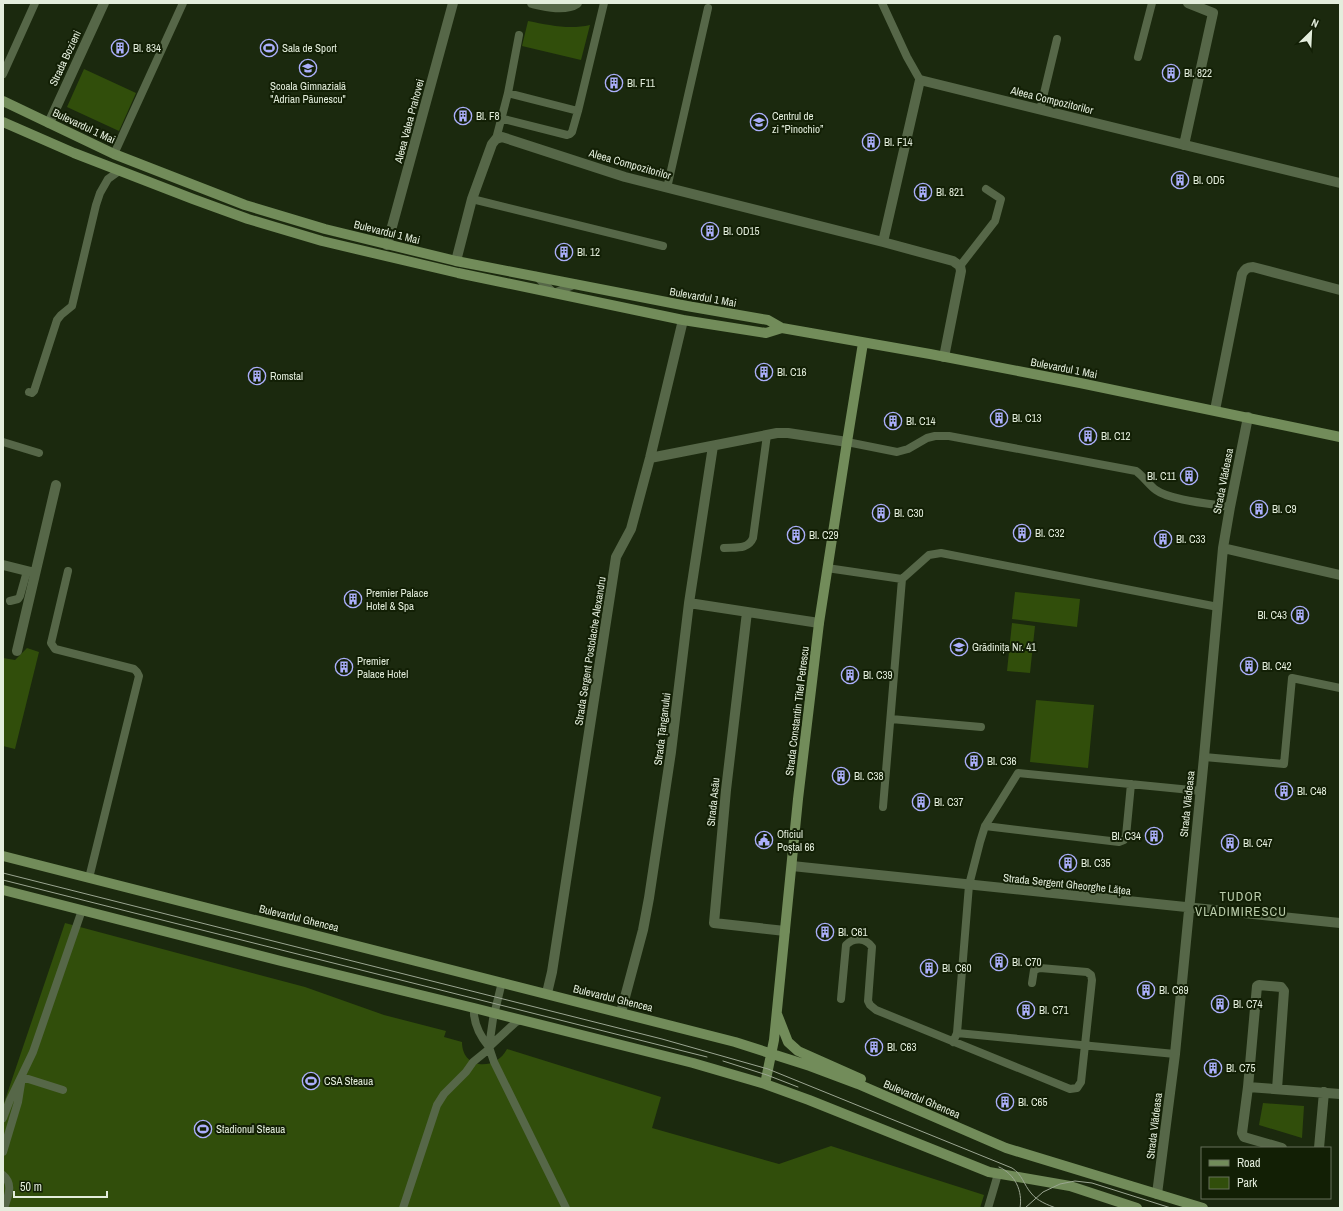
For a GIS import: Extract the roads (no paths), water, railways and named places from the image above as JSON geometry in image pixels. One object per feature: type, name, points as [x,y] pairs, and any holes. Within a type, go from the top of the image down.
[{"type":"main road","name":"Bulevardul 1 Mai","points":[[3,101],[114,154],[245,205],[325,229],[387,245],[456,261],[687,306],[768,320],[782,328],[944,357],[1215,410],[1340,437]]},
{"type":"main road","name":"Bulevardul 1 Mai","points":[[3,122],[74,153],[248,219],[322,241],[405,262],[683,320],[766,333],[782,328]]},
{"type":"main road","name":"Strada Constantin Titel Petrescu","points":[[765,1084],[772,1053],[777,1012],[798,799],[819,623],[864,343]]},
{"type":"main road","name":"Bulevardul Ghencea","points":[[3,856],[735,1042],[810,1066],[1006,1148],[1203,1208]]},
{"type":"main road","points":[[3,890],[692,1063],[765,1084],[809,1100],[990,1172],[1070,1186],[1137,1208]]},
{"type":"main road","points":[[777,1012],[788,1042],[798,1051],[884,1089],[893,1100]]},
{"type":"street","name":"Strada Bozieni","points":[[48,123],[104,3]]},
{"type":"street","name":"Aleea Valea Prahovei","points":[[387,245],[453,3]]},
{"type":"street","points":[[532,3],[550,7],[572,6],[577,3]]},
{"type":"street","points":[[1184,145],[1213,13],[1188,3]]},
{"type":"street","points":[[883,242],[920,80]]},
{"type":"street","name":"Aleea Compozitorilor","points":[[920,80],[1340,183]]},
{"type":"street","name":"Aleea Compozitorilor","points":[[496,139],[502,137],[625,178],[883,242],[953,261],[960,266]]},
{"type":"street","points":[[456,261],[472,199],[492,144],[496,139]]},
{"type":"street","points":[[944,357],[961,271],[960,266]]},
{"type":"street","points":[[1215,410],[1242,274],[1245,269],[1253,267],[1340,290]]},
{"type":"street","name":"Strada Sergent Postolache Alexandru","points":[[547,993],[552,972],[616,557],[631,529],[650,458],[683,320]]},
{"type":"street","name":"Strada Vlădeasa","points":[[1157,1194],[1175,1054],[1223,548],[1248,418]]},
{"type":"street","points":[[650,458],[767,435],[788,433],[847,442]]},
{"type":"street","name":"Strada Țânganului","points":[[621,1012],[648,904],[671,752],[690,603],[713,446]]},
{"type":"street","points":[[17,651],[31,572],[56,485]]},
{"type":"street","points":[[1223,548],[1340,575]]},
{"type":"street","points":[[3,565],[31,572]]},
{"type":"street","points":[[690,603],[819,623]]},
{"type":"street","name":"Strada Asău","points":[[747,612],[726,790],[714,923],[785,931]]},
{"type":"street","name":"Strada Sergent Gheorghe Lățea","points":[[792,866],[1340,923]]},
{"type":"street","points":[[1277,1089],[1284,991],[1281,987],[1259,985],[1257,986],[1248,1087],[1242,1133],[1247,1138],[1278,1147]]},
{"type":"street","points":[[1248,1087],[1340,1094]]},
{"type":"street","points":[[1319,1147],[1324,1092]]},
{"type":"lane","points":[[3,74],[35,3]]},
{"type":"lane","points":[[114,154],[183,3]]},
{"type":"lane","points":[[500,118],[567,134],[572,132],[604,3]]},
{"type":"lane","points":[[882,3],[907,57],[920,80]]},
{"type":"lane","points":[[1138,57],[1152,3]]},
{"type":"lane","points":[[667,188],[708,8]]},
{"type":"lane","points":[[496,139],[500,118],[508,93],[519,35]]},
{"type":"lane","points":[[1040,110],[1057,38]]},
{"type":"lane","points":[[508,93],[578,111]]},
{"type":"lane","points":[[29,392],[32,393],[34,391],[57,320],[72,306],[100,192],[108,179],[120,171]]},
{"type":"lane","points":[[960,266],[996,221],[1001,199],[986,189]]},
{"type":"lane","points":[[472,199],[663,246]]},
{"type":"lane","points":[[536,276],[554,293],[576,284]]},
{"type":"lane","points":[[724,548],[746,547],[750,544],[767,435]]},
{"type":"lane","points":[[847,442],[897,452],[908,449],[927,438],[935,436],[950,436],[1136,472],[1156,490],[1168,496],[1230,507]]},
{"type":"lane","points":[[3,442],[39,453]]},
{"type":"lane","points":[[883,807],[902,580],[929,555],[942,553],[1218,607]]},
{"type":"lane","points":[[827,568],[902,580]]},
{"type":"lane","points":[[68,571],[51,643],[52,646],[55,649],[134,669],[138,672],[139,676],[89,878]]},
{"type":"lane","points":[[10,601],[18,599],[31,572]]},
{"type":"lane","points":[[1204,757],[1284,764],[1292,678],[1340,688]]},
{"type":"lane","points":[[890,719],[981,727]]},
{"type":"lane","points":[[954,1042],[957,1033],[969,885],[985,826],[1018,773],[1201,791]]},
{"type":"lane","points":[[985,826],[1119,842],[1124,840],[1126,836],[1131,784]]},
{"type":"lane","points":[[3,1118],[33,1052],[82,910]]},
{"type":"lane","points":[[841,999],[846,945],[854,940],[864,940],[872,947],[867,996],[872,1008],[1074,1089],[1080,1086],[1081,1082],[1092,975],[1087,972],[1040,968],[1034,970],[1032,983]]},
{"type":"lane","points":[[489,1048],[494,1013],[502,982]]},
{"type":"lane","points":[[474,1008],[474,1015],[482,1039],[489,1048],[497,1069],[566,1208]]},
{"type":"lane","points":[[403,1208],[436,1105],[444,1094],[466,1072],[473,1062],[516,1022],[521,1020]]},
{"type":"lane","points":[[957,1033],[1175,1054]]},
{"type":"lane","points":[[22,1077],[63,1090]]},
{"type":"lane","points":[[3,1152],[18,1102],[22,1077]]},
{"type":"lane","points":[[988,1208],[998,1174]]},
{"type":"lane","points":[[3,1175],[9,1181],[10,1186],[10,1192],[4,1208]]},
{"type":"tram line","points":[[3,873],[662,1039],[768,1069],[1012,1168],[1021,1176],[1033,1196],[1056,1208]]},
{"type":"tram line","points":[[3,880],[707,1057]]},
{"type":"tram line","points":[[723,1061],[798,1087]]},
{"type":"tram line","points":[[999,1167],[1005,1170],[1017,1184],[1021,1202],[1020,1208]]},
{"type":"tram line","points":[[1025,1208],[1043,1192],[1060,1184],[1075,1181],[1092,1183],[1171,1208]]},
{"type":"place","name":"Bl. 834","points":[[120,48]]},
{"type":"place","name":"Sala de Sport","points":[[269,48]]},
{"type":"place","name":"Școala Gimnazială \"Adrian Păunescu\"","points":[[308,68]]},
{"type":"place","name":"Bl. 822","points":[[1171,73]]},
{"type":"place","name":"Bl. F11","points":[[614,83]]},
{"type":"place","name":"Bl. F8","points":[[463,116]]},
{"type":"place","name":"Centrul de zi “Pinochio”","points":[[759,122]]},
{"type":"place","name":"Bl. F14","points":[[871,142]]},
{"type":"place","name":"Bl. OD5","points":[[1180,180]]},
{"type":"place","name":"Bl. 821","points":[[923,192]]},
{"type":"place","name":"Bl. OD15","points":[[710,231]]},
{"type":"place","name":"Bl. 12","points":[[564,252]]},
{"type":"place","name":"Bl. C16","points":[[764,372]]},
{"type":"place","name":"Romstal","points":[[257,376]]},
{"type":"place","name":"Bl. C13","points":[[999,418]]},
{"type":"place","name":"Bl. C14","points":[[893,421]]},
{"type":"place","name":"Bl. C12","points":[[1088,436]]},
{"type":"place","name":"Bl. C11","points":[[1189,476]]},
{"type":"place","name":"Bl. C9","points":[[1259,509]]},
{"type":"place","name":"Bl. C30","points":[[881,513]]},
{"type":"place","name":"Bl. C32","points":[[1022,533]]},
{"type":"place","name":"Bl. C29","points":[[796,535]]},
{"type":"place","name":"Bl. C33","points":[[1163,539]]},
{"type":"place","name":"Premier Palace Hotel & Spa","points":[[353,599]]},
{"type":"place","name":"Bl. C43","points":[[1300,615]]},
{"type":"place","name":"Grădinița Nr. 41","points":[[959,647]]},
{"type":"place","name":"Bl. C42","points":[[1249,666]]},
{"type":"place","name":"Premier Palace Hotel","points":[[344,667]]},
{"type":"place","name":"Bl. C39","points":[[850,675]]},
{"type":"place","name":"Bl. C36","points":[[974,761]]},
{"type":"place","name":"Bl. C38","points":[[841,776]]},
{"type":"place","name":"Bl. C48","points":[[1284,791]]},
{"type":"place","name":"Bl. C37","points":[[921,802]]},
{"type":"place","name":"Bl. C34","points":[[1154,836]]},
{"type":"place","name":"Oficiul Poștal 66","points":[[764,840]]},
{"type":"place","name":"Bl. C47","points":[[1230,843]]},
{"type":"place","name":"Bl. C35","points":[[1068,863]]},
{"type":"place","name":"Bl. C61","points":[[825,932]]},
{"type":"place","name":"Bl. C70","points":[[999,962]]},
{"type":"place","name":"Bl. C60","points":[[929,968]]},
{"type":"place","name":"Bl. C69","points":[[1146,990]]},
{"type":"place","name":"Bl. C74","points":[[1220,1004]]},
{"type":"place","name":"Bl. C71","points":[[1026,1010]]},
{"type":"place","name":"Bl. C63","points":[[874,1047]]},
{"type":"place","name":"Bl. C75","points":[[1213,1068]]},
{"type":"place","name":"CSA Steaua","points":[[311,1081]]},
{"type":"place","name":"Bl. C65","points":[[1005,1102]]},
{"type":"place","name":"Stadionul Steaua","points":[[203,1129]]},
{"type":"district","name":"TUDOR VLADIMIRESCU","points":[[1241,904]]}]
